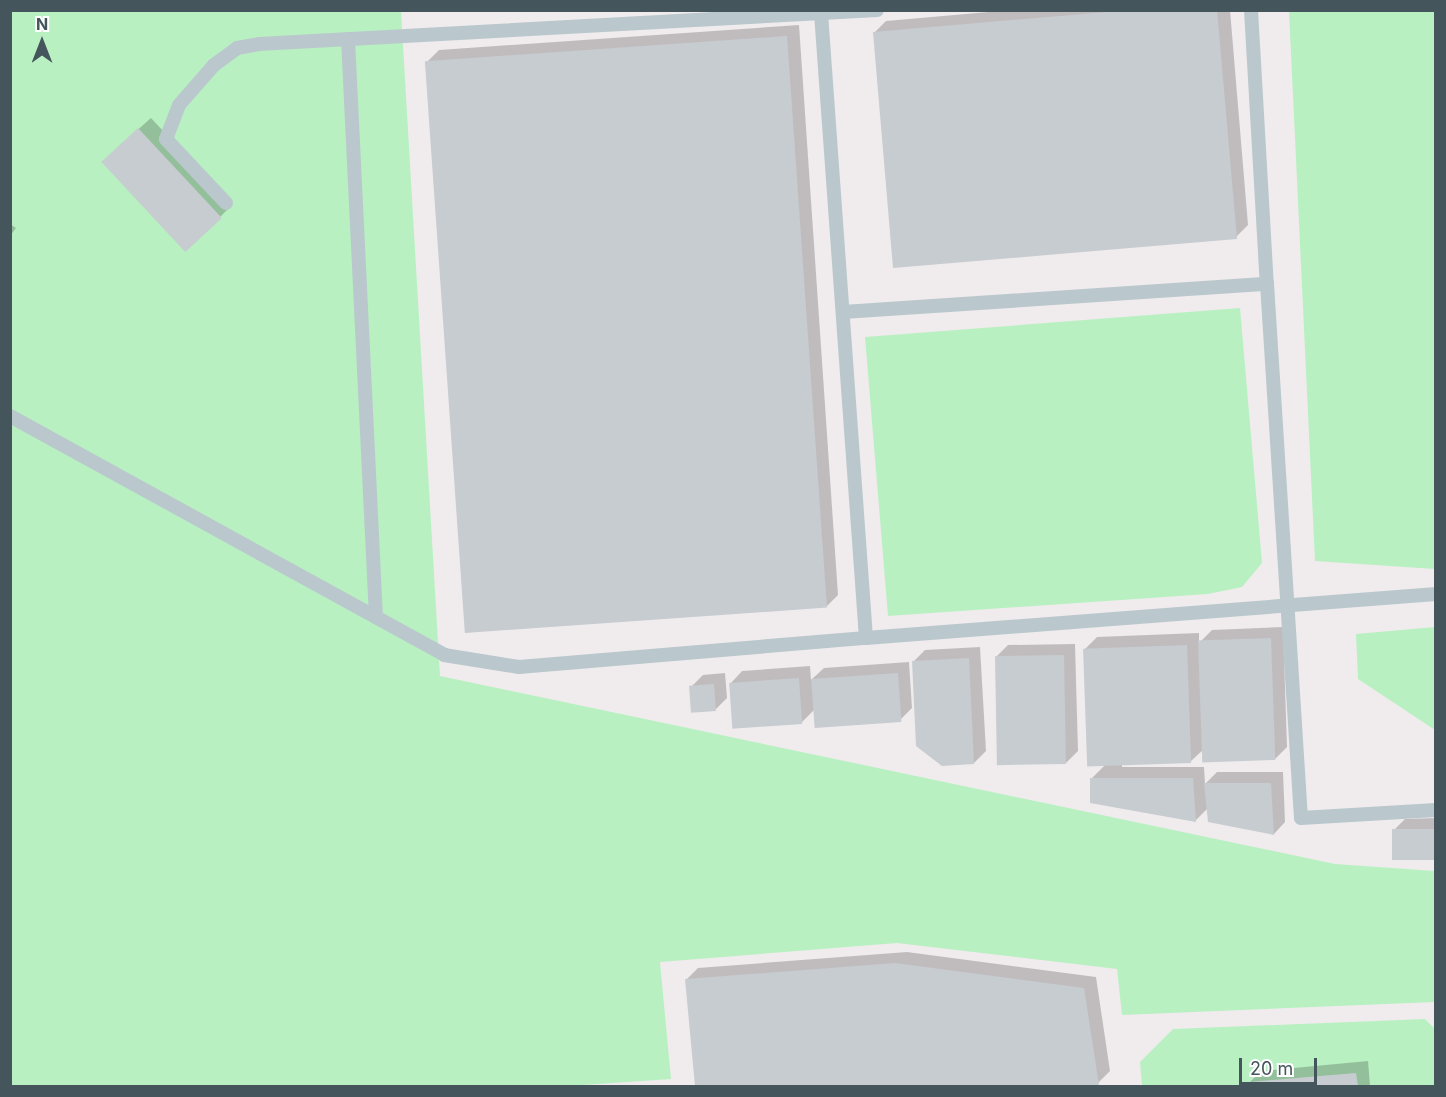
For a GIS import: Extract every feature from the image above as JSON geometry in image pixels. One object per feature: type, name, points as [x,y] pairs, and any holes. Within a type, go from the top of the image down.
[{"type":"lane","points":[[226,204],[166,139],[179,105],[214,65],[237,48],[260,44],[877,10]]},
{"type":"lane","points":[[1251,10],[1301,818],[1436,810]]},
{"type":"lane","points":[[821,14],[866,638]]},
{"type":"lane","points":[[348,39],[376,617]]},
{"type":"lane","points":[[843,312],[1267,284]]},
{"type":"lane","points":[[10,416],[444,655],[519,667],[1436,594]]},
{"type":"green space","points":[[10,11],[401,11],[440,676],[1335,864],[1435,871],[1435,1002],[1122,1015],[1117,969],[897,943],[660,962],[671,1079],[569,1086],[11,1086]]},
{"type":"green space","points":[[1289,11],[1435,11],[1435,569],[1315,561]]},
{"type":"green space","points":[[1240,308],[1262,563],[1242,587],[1208,594],[888,616],[865,337]]},
{"type":"green space","points":[[1436,627],[1435,730],[1358,679],[1356,634]]},
{"type":"green space","points":[[1425,1019],[1435,1029],[1435,1086],[1142,1086],[1140,1062],[1173,1029]]},
{"type":"building","points":[[1130,10],[1217,10],[1237,239],[893,268],[873,32]]},
{"type":"building","points":[[787,36],[827,608],[465,633],[425,61]]},
{"type":"building","points":[[138,128],[222,218],[185,252],[101,162]]},
{"type":"building","points":[[1271,638],[1275,760],[1202,762],[1198,641]]},
{"type":"building","points":[[1187,645],[1191,763],[1087,767],[1083,649]]},
{"type":"building","points":[[1064,655],[1066,764],[997,765],[995,656]]},
{"type":"building","points":[[969,658],[974,764],[942,766],[916,746],[912,661]]},
{"type":"building","points":[[898,673],[901,722],[815,728],[811,679]]},
{"type":"building","points":[[799,678],[802,724],[732,729],[729,683]]},
{"type":"building","points":[[714,684],[716,711],[691,713],[689,686]]},
{"type":"building","points":[[1090,778],[1193,778],[1196,822],[1090,803]]},
{"type":"building","points":[[1204,783],[1271,783],[1274,835],[1208,822]]},
{"type":"building","points":[[1392,829],[1436,829],[1436,860],[1392,860]]},
{"type":"building","points":[[895,963],[1084,988],[1099,1085],[695,1086],[685,979]]},
{"type":"building","points":[[1356,1073],[1358,1086],[1248,1086],[1248,1082]]}]
